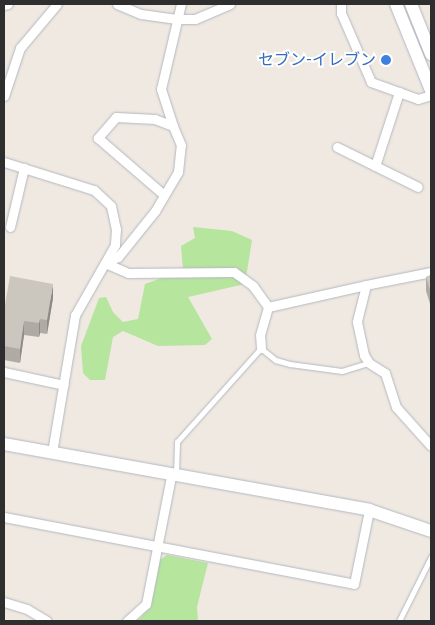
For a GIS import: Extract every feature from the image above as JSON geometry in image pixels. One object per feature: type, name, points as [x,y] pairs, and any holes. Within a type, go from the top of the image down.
[{"type":"street","points":[[4,5],[8,4]]},
{"type":"street","points":[[4,96],[20,48],[57,4]]},
{"type":"street","points":[[117,4],[141,14],[177,19],[195,19],[230,4]]},
{"type":"street","points":[[106,262],[118,257],[155,211],[178,172],[181,145],[161,89],[181,4]]},
{"type":"street","points":[[341,4],[341,13],[371,82],[418,99],[431,95]]},
{"type":"street","points":[[396,4],[431,90]]},
{"type":"street","points":[[411,4],[431,54]]},
{"type":"street","points":[[375,166],[399,92]]},
{"type":"street","points":[[164,195],[98,138],[116,117],[155,119],[173,126]]},
{"type":"street","points":[[337,147],[418,187]]},
{"type":"street","points":[[4,162],[94,190],[111,206],[116,229],[115,245],[75,314],[52,452]]},
{"type":"street","points":[[10,227],[8,215],[24,168]]},
{"type":"street","points":[[106,262],[128,273],[234,272],[253,286],[268,307]]},
{"type":"street","points":[[268,307],[431,272]]},
{"type":"street","points":[[366,285],[357,322],[364,355],[369,363],[385,373],[396,407],[431,446]]},
{"type":"street","points":[[261,348],[260,335],[268,307]]},
{"type":"street","points":[[4,372],[64,385]]},
{"type":"street","points":[[4,444],[173,477],[369,510],[431,532]]},
{"type":"street","points":[[127,621],[146,604],[173,477]]},
{"type":"street","points":[[4,517],[354,584],[369,510]]},
{"type":"street","points":[[4,602],[27,609],[47,621]]},
{"type":"lane","points":[[173,477],[177,442],[261,348],[276,360],[290,364],[342,370],[369,363]]},
{"type":"lane","points":[[398,621],[431,557]]},
{"type":"green space","points":[[193,227],[232,231],[252,240],[245,284],[188,297],[212,339],[205,345],[158,346],[123,331],[113,337],[105,380],[90,380],[83,373],[81,346],[99,298],[106,297],[113,312],[123,322],[138,319],[145,284],[183,270],[181,246],[195,238]]},
{"type":"green space","points":[[167,555],[208,563],[197,607],[198,621],[137,621],[151,607],[160,560]]},
{"type":"building","points":[[431,275],[431,293],[426,277]]},
{"type":"building","points":[[10,276],[53,284],[47,320],[40,319],[39,323],[24,321],[20,349],[4,346],[4,310]]},
{"type":"place","name":"セブン-イレブン","points":[[386,60]]}]
